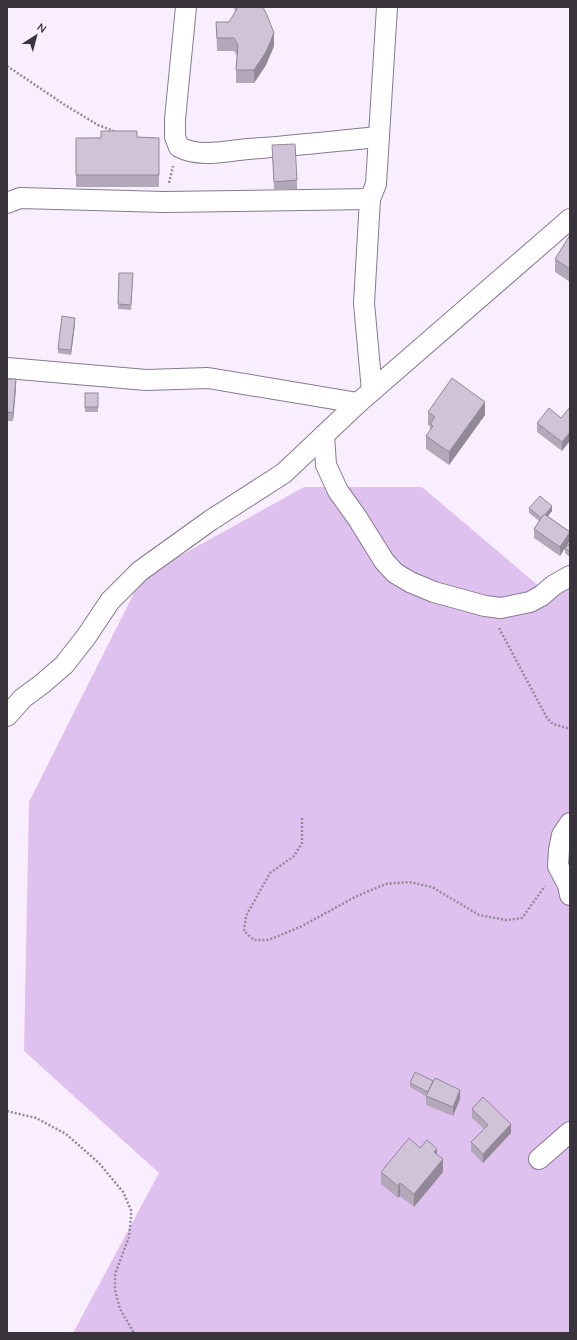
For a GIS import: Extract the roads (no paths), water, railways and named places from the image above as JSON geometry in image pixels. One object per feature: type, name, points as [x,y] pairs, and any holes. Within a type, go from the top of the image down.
[{"type":"street","points":[[186,7],[175,119],[175,137],[179,147],[188,152],[205,153],[293,146],[379,136]]},
{"type":"street","points":[[365,397],[364,303],[370,199],[376,184],[387,7]]},
{"type":"street","points":[[7,203],[20,198],[164,202],[370,199]]},
{"type":"street","points":[[7,716],[23,698],[64,665],[86,637],[110,601],[140,571],[211,520],[284,473],[365,397],[570,219]]},
{"type":"street","points":[[7,368],[146,380],[208,378],[365,397]]},
{"type":"street","points":[[324,435],[326,465],[338,491],[358,519],[384,561],[395,573],[410,582],[434,592],[484,606],[501,608],[530,602],[570,576]]},
{"type":"street","points":[[570,822],[562,835],[558,866],[568,885],[570,894]]},
{"type":"street","points":[[539,1159],[570,1132]]}]
